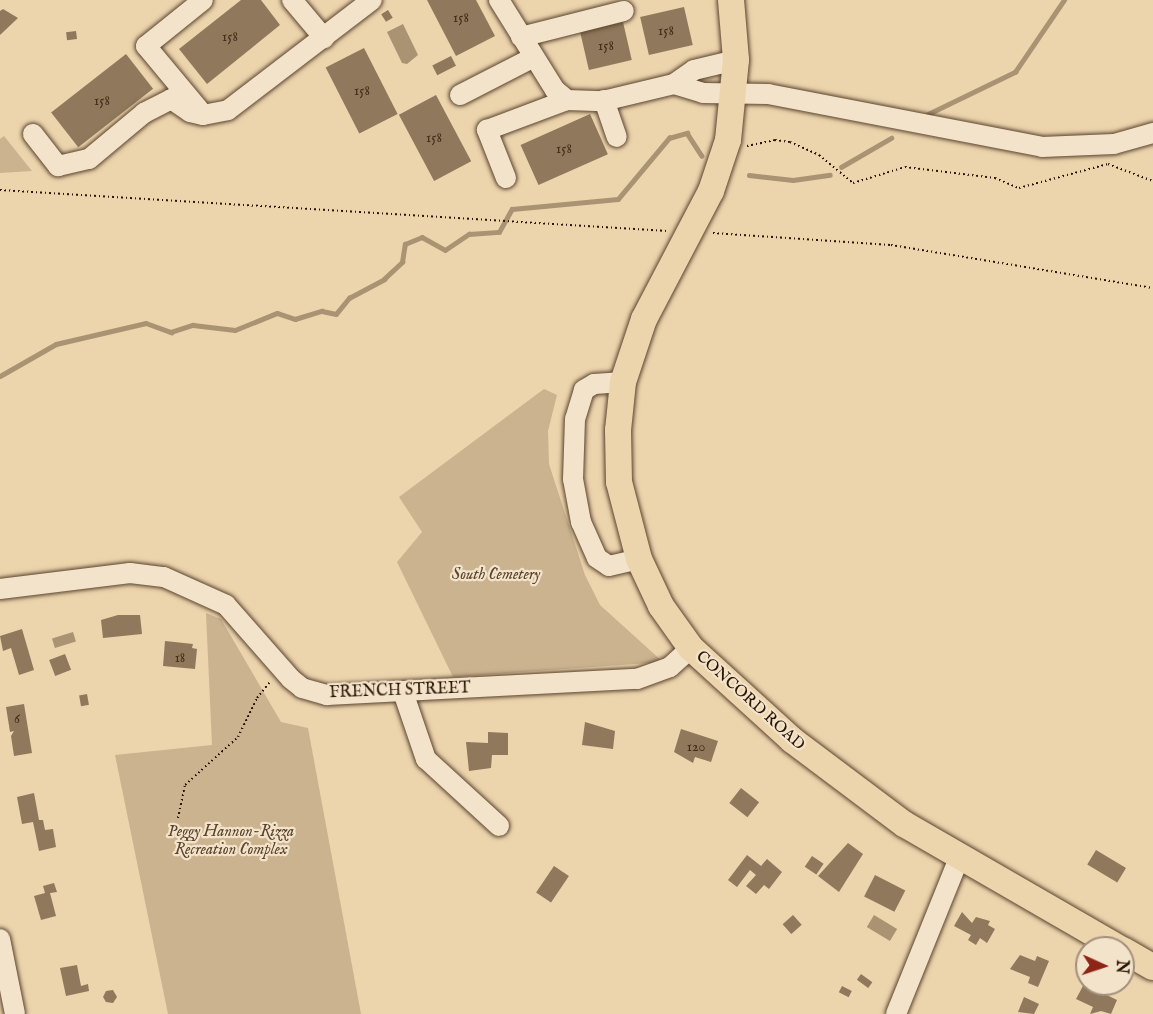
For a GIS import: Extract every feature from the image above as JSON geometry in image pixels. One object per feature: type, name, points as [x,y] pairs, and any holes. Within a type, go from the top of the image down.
[{"type":"main road","name":"CONCORD ROAD","points":[[731,0],[736,60],[735,90],[728,140],[711,191],[644,319],[624,382],[618,430],[619,473],[624,509],[639,559],[661,606],[691,648],[741,697],[830,770],[904,824],[959,858],[1098,936]]},
{"type":"main road","points":[[1135,957],[1153,967]]},
{"type":"street","points":[[203,0],[146,46],[203,115]]},
{"type":"street","points":[[33,134],[58,166],[89,159],[144,113],[171,99],[190,112],[203,115],[228,110],[245,100],[372,0]]},
{"type":"street","points":[[499,0],[555,90],[567,100]]},
{"type":"street","points":[[295,1],[324,38]]},
{"type":"street","points":[[521,37],[624,11]]},
{"type":"street","points":[[459,95],[534,57]]},
{"type":"street","points":[[506,178],[487,130],[567,100],[604,100],[674,84],[694,70],[736,60]]},
{"type":"street","points":[[674,84],[703,93],[735,90],[1042,147],[1114,144],[1153,133]]},
{"type":"street","points":[[604,100],[617,137]]},
{"type":"street","points":[[624,382],[594,384],[584,390],[575,419],[573,479],[581,522],[597,558],[609,566],[639,559]]},
{"type":"street","name":"FRENCH STREET","points":[[0,589],[130,573],[164,577],[226,605],[281,668],[302,688],[313,693],[403,692],[637,679],[670,667],[691,648]]},
{"type":"street","points":[[403,692],[426,759],[499,826]]},
{"type":"street","points":[[896,1014],[959,858]]},
{"type":"street","points":[[0,939],[15,1014]]},
{"type":"path","points":[[728,140],[744,146],[775,140],[790,142],[819,155],[853,183],[905,167],[995,178],[1019,188],[1108,164],[1153,181]]},
{"type":"path","points":[[0,190],[891,245],[1153,288]]},
{"type":"path","points":[[178,818],[185,785],[238,737],[257,698],[281,668]]},
{"type":"green space","points":[[4,136],[32,171],[0,173],[0,139]]},
{"type":"green space","name":"South Cemetery","points":[[544,389],[557,395],[548,431],[549,464],[585,575],[600,605],[663,662],[453,677],[397,562],[422,532],[399,497]]},
{"type":"green space","name":"Peggy Hannon-Rizza Recreation Complex","points":[[206,613],[221,619],[281,722],[308,728],[361,1014],[168,1014],[115,755],[212,745]]},
{"type":"shaded area","points":[[403,24],[418,55],[407,64],[402,63],[387,32]]},
{"type":"shaded area","points":[[73,632],[76,642],[55,648],[52,638]]},
{"type":"shaded area","points":[[874,915],[897,929],[890,941],[867,927]]},
{"type":"building","points":[[241,0],[261,0],[280,25],[207,84],[179,49]]},
{"type":"building","points":[[427,0],[476,0],[495,36],[456,56]]},
{"type":"building","points":[[684,7],[693,45],[649,55],[640,17]]},
{"type":"building","points":[[3,9],[18,18],[0,35],[0,11]]},
{"type":"building","points":[[388,10],[393,18],[386,22],[381,14]]},
{"type":"building","points":[[623,22],[632,60],[589,70],[580,32]]},
{"type":"building","points":[[76,31],[77,39],[67,40],[66,32]]},
{"type":"building","points":[[364,48],[398,114],[359,133],[326,68]]},
{"type":"building","points":[[126,54],[153,89],[78,147],[51,112]]},
{"type":"building","points":[[451,56],[456,66],[437,75],[432,66]]},
{"type":"building","points":[[436,95],[471,161],[434,181],[399,115]]},
{"type":"building","points":[[590,114],[608,154],[538,185],[521,145]]},
{"type":"building","points":[[118,615],[140,615],[142,634],[103,638],[101,620]]},
{"type":"building","points":[[22,629],[34,670],[19,675],[11,648],[3,651],[0,636]]},
{"type":"building","points":[[165,641],[193,644],[192,648],[197,649],[195,669],[163,666]]},
{"type":"building","points":[[65,654],[71,670],[55,676],[49,660]]},
{"type":"building","points":[[87,694],[89,705],[81,706],[79,695]]},
{"type":"building","points":[[24,704],[32,753],[14,756],[11,736],[14,731],[10,732],[6,707]]},
{"type":"building","points":[[585,722],[615,731],[613,749],[582,745]]},
{"type":"building","points":[[681,729],[718,741],[711,762],[695,757],[693,763],[674,752]]},
{"type":"building","points":[[488,732],[508,733],[508,755],[492,755],[491,768],[469,771],[466,742],[488,743]]},
{"type":"building","points":[[741,788],[759,802],[747,817],[729,803]]},
{"type":"building","points":[[34,793],[39,820],[43,820],[45,830],[53,829],[56,847],[39,851],[33,822],[22,824],[17,797]]},
{"type":"building","points":[[848,843],[863,854],[839,892],[818,876]]},
{"type":"building","points":[[1096,850],[1126,868],[1117,883],[1087,865]]},
{"type":"building","points":[[747,855],[761,866],[767,859],[782,872],[769,889],[764,885],[756,894],[746,886],[756,875],[750,870],[737,887],[728,880]]},
{"type":"building","points":[[812,856],[824,864],[816,875],[805,867]]},
{"type":"building","points":[[554,866],[569,876],[551,903],[536,893]]},
{"type":"building","points":[[875,875],[905,890],[894,912],[864,896]]},
{"type":"building","points":[[54,883],[57,892],[50,893],[56,916],[41,920],[34,896],[45,893],[43,886]]},
{"type":"building","points":[[962,912],[972,923],[976,917],[990,921],[988,925],[995,929],[987,943],[980,938],[976,945],[968,940],[971,935],[954,926]]},
{"type":"building","points":[[793,915],[802,925],[791,934],[783,924]]},
{"type":"building","points":[[1020,955],[1035,961],[1037,956],[1049,961],[1038,987],[1028,983],[1030,977],[1010,969]]},
{"type":"building","points":[[77,965],[81,986],[88,984],[89,991],[66,996],[60,968]]},
{"type":"building","points":[[861,974],[872,982],[868,988],[857,980]]},
{"type":"building","points":[[842,986],[852,991],[849,997],[839,992]]},
{"type":"building","points":[[113,990],[117,997],[113,1003],[106,1002],[103,997],[106,991]]},
{"type":"building","points":[[1078,996],[1109,996],[1117,1000],[1111,1014],[1101,1011],[1090,1014],[1093,1007],[1076,999]]},
{"type":"building","points":[[1024,997],[1039,1004],[1034,1014],[1018,1012]]},
{"type":"waterway","points":[[928,114],[1015,72],[1064,0]]},
{"type":"waterway","points":[[0,376],[56,344],[146,323],[171,332],[193,325],[235,330],[277,313],[295,319],[322,311],[336,314],[349,298],[384,279],[402,262],[405,244],[422,237],[445,250],[469,234],[499,232],[512,209],[618,199],[669,138],[687,133],[702,156]]},
{"type":"waterway","points":[[841,167],[891,138]]},
{"type":"waterway","points":[[749,175],[793,180],[830,175]]}]
